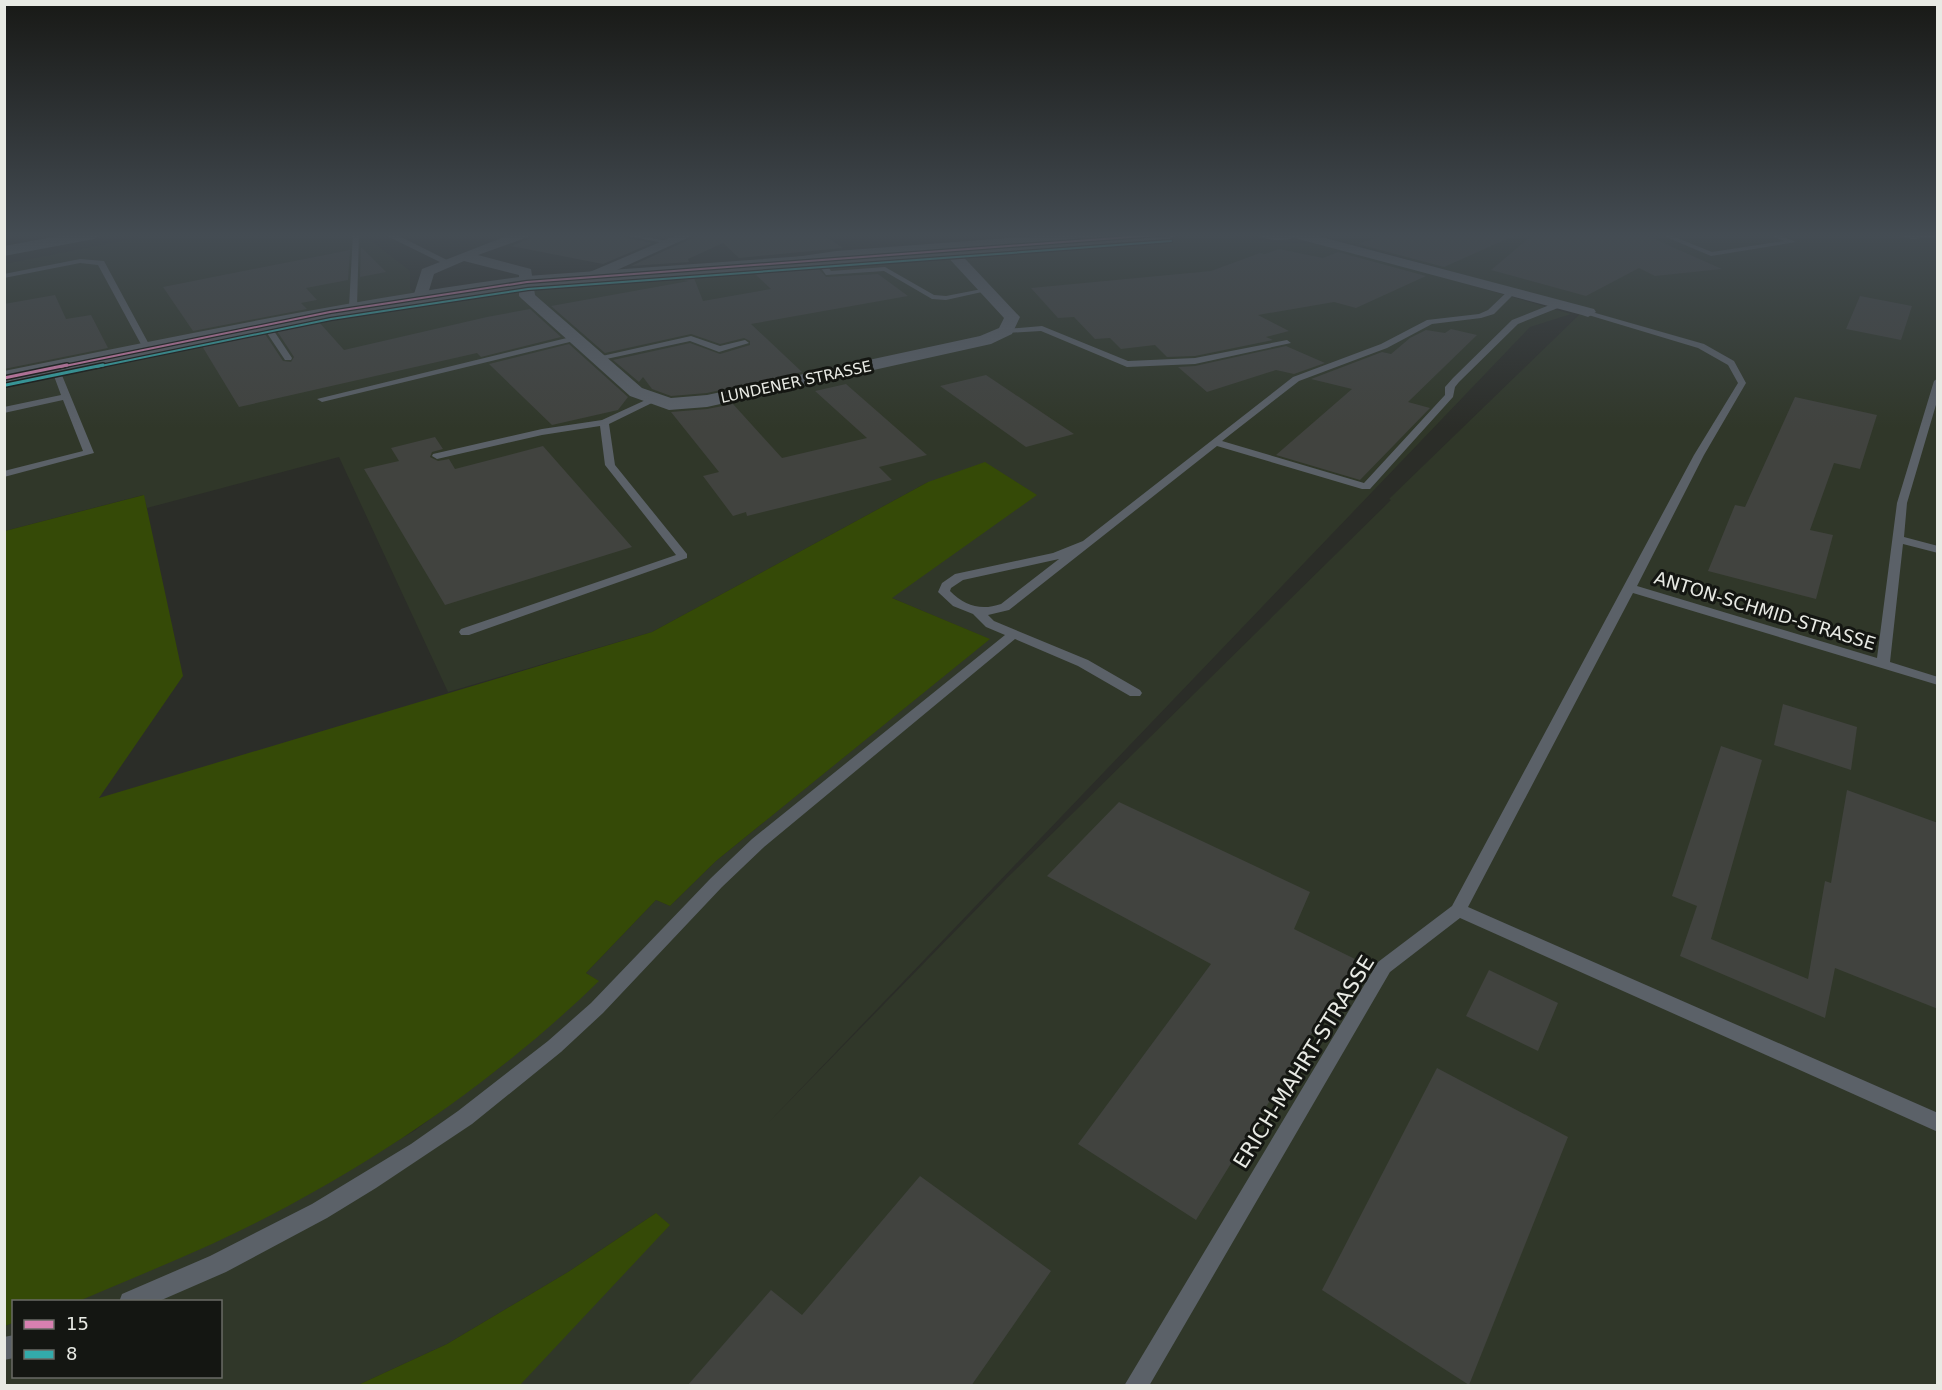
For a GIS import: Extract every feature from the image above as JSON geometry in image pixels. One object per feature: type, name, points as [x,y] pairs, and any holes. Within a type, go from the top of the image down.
[{"type":"street","points":[[4,378],[396,299]]},
{"type":"street","name":"LUNDENER STRASSE","points":[[530,299],[636,392],[669,404],[707,401],[985,340],[1006,331]]},
{"type":"street","points":[[995,299],[1012,317],[1006,331]]},
{"type":"street","points":[[1539,299],[1588,312]]},
{"type":"lane","points":[[120,299],[147,348]]},
{"type":"lane","points":[[353,299],[353,307]]},
{"type":"lane","points":[[1082,544],[1058,556],[959,577],[946,586],[944,592],[953,602],[978,612],[994,612],[1005,607],[1082,544],[1302,375],[1384,345],[1430,322],[1481,316],[1491,312],[1505,299]]},
{"type":"lane","points":[[1214,442],[1366,487],[1450,395],[1450,387],[1456,380],[1510,327],[1524,317],[1560,304]]},
{"type":"lane","name":"ANTON-SCHMID-STRASSE","points":[[1588,312],[1701,346],[1731,363],[1742,383],[1699,455],[1630,588],[1938,681]]},
{"type":"lane","points":[[265,324],[288,358]]},
{"type":"lane","points":[[1006,331],[1042,328],[1127,364],[1195,361],[1287,342]]},
{"type":"lane","points":[[322,399],[574,338]]},
{"type":"lane","points":[[597,358],[691,338],[719,349],[745,343]]},
{"type":"lane","points":[[4,474],[89,453],[55,368]]},
{"type":"lane","points":[[1883,664],[1902,502],[1938,381]]},
{"type":"lane","points":[[4,410],[65,397]]},
{"type":"lane","points":[[436,456],[542,432],[604,423],[653,400]]},
{"type":"lane","points":[[465,632],[683,556],[610,465],[604,423]]},
{"type":"lane","points":[[1898,539],[1938,550]]},
{"type":"lane","name":"ERICH-MAHRT-STRASSE","points":[[1136,1386],[1384,967],[1458,910],[1630,588]]},
{"type":"lane","points":[[978,612],[990,624],[1094,668],[1135,693]]},
{"type":"lane","points":[[135,1300],[217,1264],[317,1212],[467,1116],[598,1007],[758,843],[1014,634]]},
{"type":"lane","points":[[1458,910],[1938,1123]]},
{"type":"shaded area","points":[[5,299],[1519,299],[1571,314],[1530,327],[767,1124],[1008,877],[1391,500],[1389,499],[1581,313],[1590,310],[1550,299],[1937,299],[1937,1385],[519,1385],[656,1213],[568,1272],[447,1344],[358,1385],[5,1385],[5,1326],[12,1323],[12,1378],[222,1378],[222,1300],[77,1300],[213,1243],[292,1203],[414,1131],[499,1068],[598,981],[586,973],[656,900],[670,906],[716,861],[989,639],[892,598],[928,482],[652,632],[448,692],[339,457],[147,508],[143,495],[5,531]]},
{"type":"green space","points":[[985,462],[1037,495],[892,598],[990,639],[716,861],[670,906],[656,900],[586,973],[599,981],[512,1058],[416,1129],[367,1161],[264,1219],[86,1298],[80,1300],[12,1300],[12,1323],[5,1326],[5,531],[144,495],[183,676],[99,798],[652,632],[928,482]]},
{"type":"green space","points":[[656,1213],[670,1225],[520,1385],[358,1385],[447,1344],[568,1272]]},
{"type":"building","points":[[33,299],[57,299],[66,319],[91,315],[108,348],[4,369],[4,304]]},
{"type":"building","points":[[171,299],[317,300],[301,303],[307,309],[193,331]]},
{"type":"building","points":[[590,299],[702,299],[703,301],[715,299],[892,299],[751,324],[802,372],[707,393],[671,396],[652,389],[643,377],[639,382],[613,360],[690,343],[720,354],[750,345],[750,341],[744,338],[720,344],[691,334],[605,353],[551,306]]},
{"type":"building","points":[[1041,299],[1376,299],[1356,308],[1334,302],[1258,315],[1289,331],[1266,337],[1273,340],[1195,356],[1167,357],[1155,345],[1121,349],[1110,338],[1095,339],[1074,317],[1058,318]]},
{"type":"building","points":[[1859,299],[1875,299],[1912,306],[1901,340],[1846,329]]},
{"type":"building","points":[[530,309],[561,337],[481,357],[477,353],[239,407],[202,346],[265,334],[283,361],[291,362],[294,357],[277,331],[319,322],[344,350]]},
{"type":"building","points":[[1451,329],[1477,335],[1408,402],[1430,408],[1360,480],[1276,455],[1352,389],[1311,379],[1382,352],[1391,354],[1410,338],[1426,330],[1445,333]]},
{"type":"building","points":[[569,344],[628,397],[618,410],[552,425],[489,364]]},
{"type":"building","points":[[1286,346],[1325,363],[1294,374],[1276,370],[1207,392],[1178,367],[1195,366]]},
{"type":"building","points":[[986,375],[1074,434],[1026,447],[940,386]]},
{"type":"building","points":[[846,384],[927,455],[879,467],[892,480],[747,516],[746,512],[733,516],[703,476],[719,472],[671,412],[733,404],[782,458],[867,438],[815,391]]},
{"type":"building","points":[[1795,397],[1877,415],[1860,469],[1834,463],[1810,530],[1833,535],[1816,599],[1708,571],[1735,505],[1745,507]]},
{"type":"building","points":[[435,437],[443,449],[432,452],[430,457],[438,461],[449,459],[455,469],[543,446],[632,547],[445,605],[364,469],[399,461],[391,448]]},
{"type":"building","points":[[1783,704],[1857,727],[1851,770],[1774,745]]},
{"type":"building","points":[[1721,746],[1762,760],[1711,939],[1808,979],[1825,881],[1831,883],[1847,790],[1938,823],[1938,1009],[1835,968],[1825,1018],[1680,956],[1697,906],[1672,896]]},
{"type":"building","points":[[1119,802],[1310,892],[1294,929],[1357,960],[1196,1220],[1078,1144],[1211,964],[1047,876]]},
{"type":"building","points":[[1489,970],[1558,1003],[1538,1051],[1466,1016]]},
{"type":"building","points":[[1437,1068],[1568,1137],[1469,1385],[1322,1290]]},
{"type":"building","points":[[920,1176],[1051,1271],[971,1386],[687,1386],[771,1290],[802,1315]]},
{"type":"transit line","name":"15","points":[[4,378],[330,312],[416,299]]},
{"type":"transit line","name":"8","points":[[6,385],[331,319],[463,299]]}]
